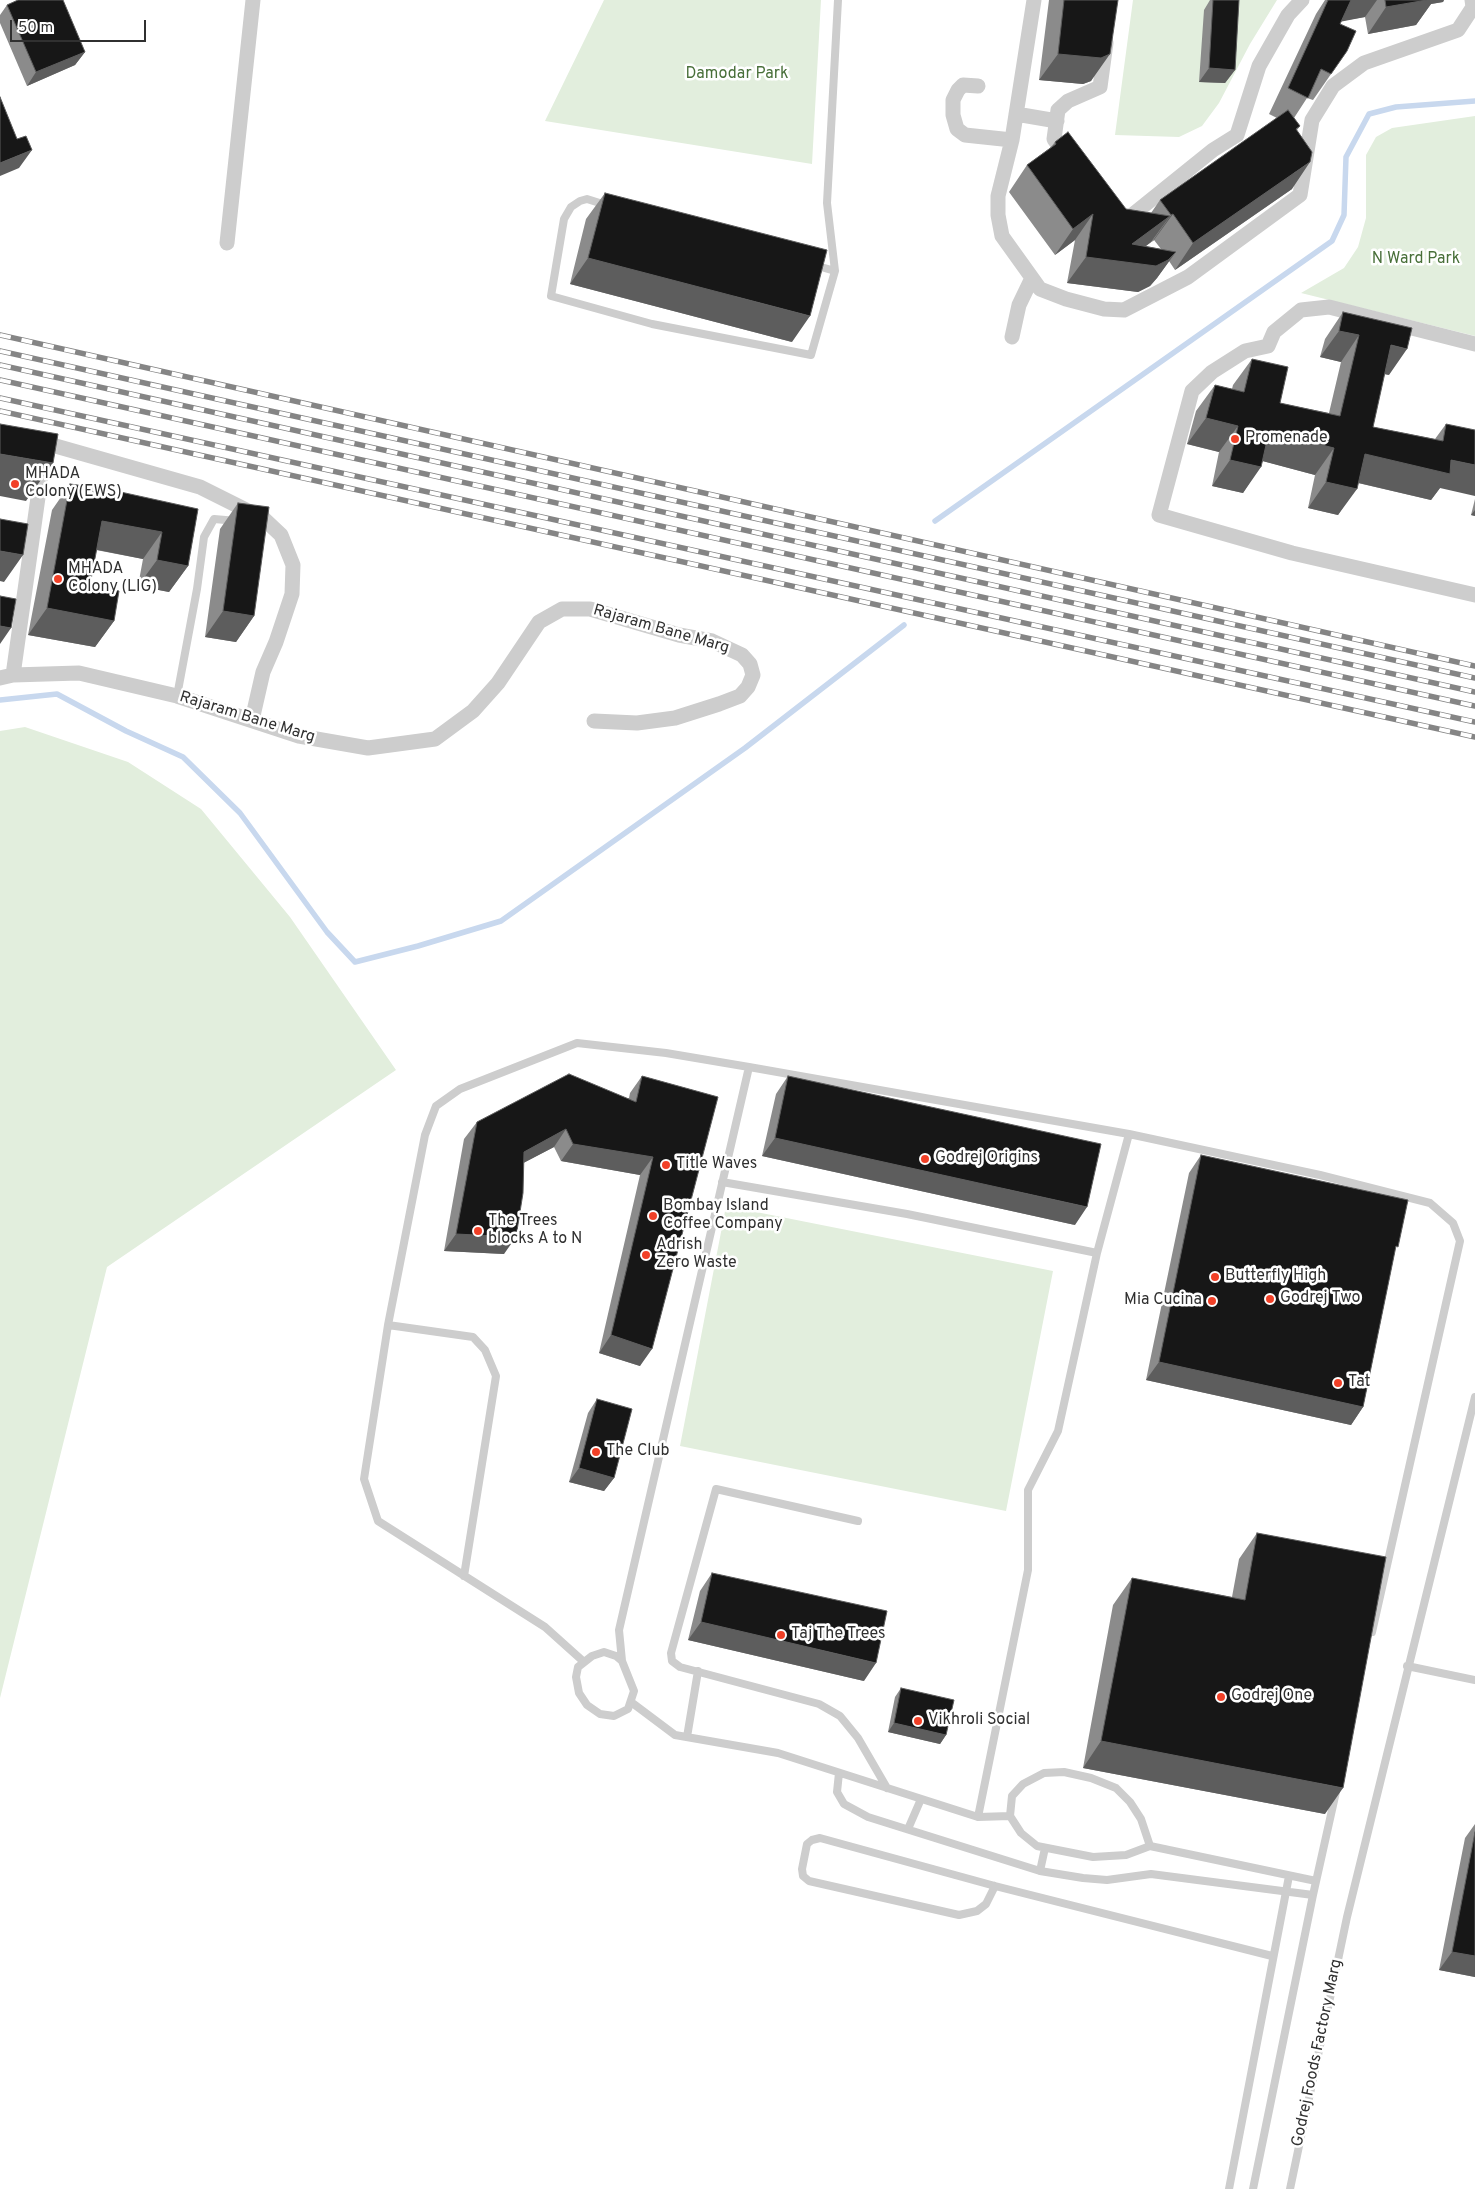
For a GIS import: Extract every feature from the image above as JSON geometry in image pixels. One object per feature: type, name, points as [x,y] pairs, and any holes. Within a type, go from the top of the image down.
[{"type":"street","points":[[227,243],[253,0]]},
{"type":"street","points":[[1034,0],[1012,140],[998,196],[998,215],[1002,236],[1040,289],[1066,299],[1104,309],[1124,310],[1188,277],[1300,194],[1312,120],[1333,86],[1364,64],[1458,30],[1473,7],[1472,0]]},
{"type":"street","points":[[1107,211],[1113,219],[1126,220],[1213,150],[1237,135],[1244,118],[1258,66],[1288,15],[1302,0]]},
{"type":"street","points":[[1078,171],[1054,139],[1058,110],[1068,101],[1100,87],[1108,29]]},
{"type":"street","points":[[978,86],[963,85],[958,90],[954,100],[952,115],[957,129],[965,135],[1012,140]]},
{"type":"street","points":[[1016,114],[1057,121]]},
{"type":"street","points":[[1012,337],[1019,305],[1032,278]]},
{"type":"street","points":[[1475,344],[1329,308],[1302,310],[1274,332],[1268,346],[1246,351],[1212,372],[1192,391],[1159,515],[1292,553],[1475,594]]},
{"type":"street","points":[[0,435],[45,443],[200,487],[264,519],[281,536],[293,565],[292,594],[276,642],[263,672],[252,720]]},
{"type":"street","points":[[6,677],[45,443]]},
{"type":"street","name":"Rajaram Bane Marg","points":[[6,677],[79,673],[177,696],[299,736],[368,748],[435,739],[473,711],[498,683],[539,622],[562,609],[590,609],[679,635],[712,641],[742,654],[750,664],[753,675],[748,687],[740,696],[719,704],[675,718],[638,723],[594,721]]},
{"type":"lane","points":[[616,207],[587,199],[571,208],[564,219],[551,296],[652,324],[811,355],[835,271],[827,203],[838,0]]},
{"type":"lane","points":[[806,262],[835,271]]},
{"type":"lane","points":[[177,696],[197,589],[204,538],[214,519],[238,521]]},
{"type":"lane","points":[[584,1662],[545,1627],[378,1520],[364,1479],[388,1326],[426,1135],[436,1106],[460,1089],[577,1043],[666,1053],[1129,1134],[1320,1175],[1430,1203],[1453,1223],[1460,1242],[1370,1639]]},
{"type":"lane","points":[[622,1661],[616,1656],[604,1652],[578,1667],[576,1677],[579,1692],[587,1705],[600,1714],[614,1716],[628,1709],[634,1692],[622,1661],[619,1630],[749,1067]]},
{"type":"lane","points":[[978,1817],[1028,1570],[1028,1490],[1058,1431],[1097,1252],[1129,1134]]},
{"type":"lane","points":[[722,1182],[907,1214],[1097,1252]]},
{"type":"lane","points":[[388,1326],[473,1337],[485,1350],[496,1376],[464,1576]]},
{"type":"lane","name":"Godrej Foods Factory Marg","points":[[1290,2189],[1346,1917],[1475,1397]]},
{"type":"lane","points":[[858,1521],[716,1489],[671,1652],[672,1662],[680,1667],[819,1704],[840,1716],[858,1738],[887,1788]]},
{"type":"lane","points":[[1407,1666],[1475,1680]]},
{"type":"lane","points":[[686,1737],[698,1671]]},
{"type":"lane","points":[[631,1702],[675,1734],[778,1754],[978,1817],[1010,1816]]},
{"type":"lane","points":[[1150,1846],[1141,1819],[1130,1802],[1116,1788],[1091,1778],[1064,1772],[1044,1773],[1023,1784],[1012,1796],[1010,1816],[1021,1833],[1037,1846],[1093,1857],[1126,1855],[1150,1846],[1316,1881]]},
{"type":"lane","points":[[839,1773],[837,1792],[844,1804],[868,1817],[1040,1871],[1107,1880],[1151,1874],[1313,1896]]},
{"type":"lane","points":[[1253,2189],[1316,1881],[1338,1784]]},
{"type":"lane","points":[[908,1830],[921,1799]]},
{"type":"lane","points":[[995,1886],[986,1904],[977,1910],[960,1915],[809,1881],[803,1876],[802,1869],[807,1844],[812,1840],[820,1838],[995,1886],[1272,1956]]},
{"type":"lane","points":[[1040,1871],[1045,1848]]},
{"type":"lane","points":[[1228,2189],[1289,1876]]},
{"type":"green space","name":"Damodar Park","points":[[604,0],[821,0],[812,164],[545,121]]},
{"type":"green space","points":[[1133,0],[1277,0],[1250,44],[1219,103],[1202,126],[1179,137],[1115,135]]},
{"type":"green space","name":"N Ward Park","points":[[1475,116],[1475,336],[1301,293],[1344,268],[1358,247],[1366,218],[1366,155],[1376,137],[1392,128]]},
{"type":"green space","points":[[25,727],[128,762],[201,809],[290,917],[396,1070],[107,1267],[0,1698],[0,731]]},
{"type":"green space","points":[[726,1206],[1053,1271],[1006,1511],[680,1446]]},
{"type":"building","points":[[18,0],[63,0],[85,52],[36,72],[7,5]]},
{"type":"building","points":[[1064,0],[1118,0],[1110,54],[1101,58],[1058,54]]},
{"type":"building","points":[[1213,0],[1239,0],[1235,70],[1209,68]]},
{"type":"building","points":[[1328,0],[1351,0],[1340,24],[1356,31],[1347,51],[1331,74],[1321,69],[1308,98],[1288,88]]},
{"type":"building","points":[[1385,0],[1427,0],[1386,7]]},
{"type":"building","points":[[0,97],[17,139],[26,136],[32,150],[0,163]]},
{"type":"building","points":[[1288,110],[1300,126],[1296,129],[1312,152],[1310,162],[1193,243],[1173,214],[1171,215],[1160,200]]},
{"type":"building","points":[[1068,132],[1126,209],[1170,216],[1132,244],[1176,252],[1168,260],[1156,266],[1086,257],[1093,214],[1073,229],[1027,165],[1056,144],[1055,142]]},
{"type":"building","points":[[605,193],[827,250],[810,316],[588,258]]},
{"type":"building","points":[[1343,312],[1412,328],[1407,349],[1391,345],[1373,427],[1443,441],[1446,424],[1475,430],[1475,465],[1451,460],[1450,474],[1365,454],[1357,489],[1326,482],[1334,448],[1269,432],[1261,467],[1230,460],[1238,426],[1206,418],[1215,385],[1244,392],[1252,359],[1288,367],[1280,403],[1340,416],[1359,335],[1339,331]]},
{"type":"building","points":[[0,424],[58,434],[53,463],[0,454]]},
{"type":"building","points":[[70,484],[107,489],[198,509],[188,566],[157,560],[162,532],[102,521],[90,585],[119,591],[114,621],[47,608]]},
{"type":"building","points":[[238,503],[269,507],[254,616],[223,611]]},
{"type":"building","points":[[0,519],[28,524],[23,555],[0,551]]},
{"type":"building","points":[[0,596],[16,599],[11,628],[0,626]]},
{"type":"building","name":"The Trees blocks A to N","points":[[569,1074],[636,1102],[642,1076],[718,1097],[652,1349],[611,1335],[653,1157],[573,1144],[566,1129],[524,1152],[523,1193],[516,1237],[456,1234],[477,1122]]},
{"type":"building","name":"Godrej Origins","points":[[788,1076],[1101,1144],[1087,1207],[775,1138]]},
{"type":"building","name":"Godrej Two","points":[[1201,1155],[1408,1200],[1398,1247],[1396,1246],[1363,1407],[1159,1362]]},
{"type":"building","name":"The Club","points":[[597,1399],[632,1409],[614,1478],[579,1468]]},
{"type":"building","name":"Godrej One","points":[[1257,1533],[1386,1557],[1343,1788],[1101,1741],[1132,1578],[1245,1600]]},
{"type":"building","points":[[712,1573],[887,1611],[876,1663],[701,1622]]},
{"type":"building","name":"Vikhroli Social","points":[[901,1688],[954,1700],[946,1735],[894,1723]]},
{"type":"building","points":[[1475,1832],[1475,1956],[1452,1952]]},
{"type":"waterway","points":[[935,521],[1332,241],[1344,215],[1346,157],[1369,114],[1396,107],[1475,101]]},
{"type":"waterway","points":[[0,700],[57,694],[126,731],[183,757],[240,813],[327,932],[355,962],[418,946],[501,921],[745,748],[904,625]]},
{"type":"railway","points":[[0,335],[1475,666]]},
{"type":"railway","points":[[0,351],[1475,678]]},
{"type":"railway","points":[[0,365],[1475,692]]},
{"type":"railway","points":[[0,380],[1475,706]]},
{"type":"railway","points":[[0,398],[1475,722]]},
{"type":"railway","points":[[0,411],[1475,737]]},
{"type":"place","name":"Promenade","points":[[1235,439]]},
{"type":"place","name":"MHADA Colony (EWS)","points":[[15,484]]},
{"type":"place","name":"MHADA Colony (LIG)","points":[[58,579]]},
{"type":"place","name":"Godrej Origins","points":[[925,1159]]},
{"type":"place","name":"Title Waves","points":[[666,1165]]},
{"type":"place","name":"Bombay Island Coffee Company","points":[[653,1216]]},
{"type":"place","name":"The Trees blocks A to N","points":[[478,1231]]},
{"type":"place","name":"Adrish Zero Waste","points":[[646,1255]]},
{"type":"place","name":"Butterfly High","points":[[1215,1277]]},
{"type":"place","name":"Godrej Two","points":[[1270,1299]]},
{"type":"place","name":"Mia Cucina","points":[[1212,1301]]},
{"type":"place","name":"Tat","points":[[1338,1383]]},
{"type":"place","name":"The Club","points":[[596,1452]]},
{"type":"place","name":"Taj The Trees","points":[[781,1635]]},
{"type":"place","name":"Godrej One","points":[[1221,1697]]},
{"type":"place","name":"Vikhroli Social","points":[[918,1721]]}]
